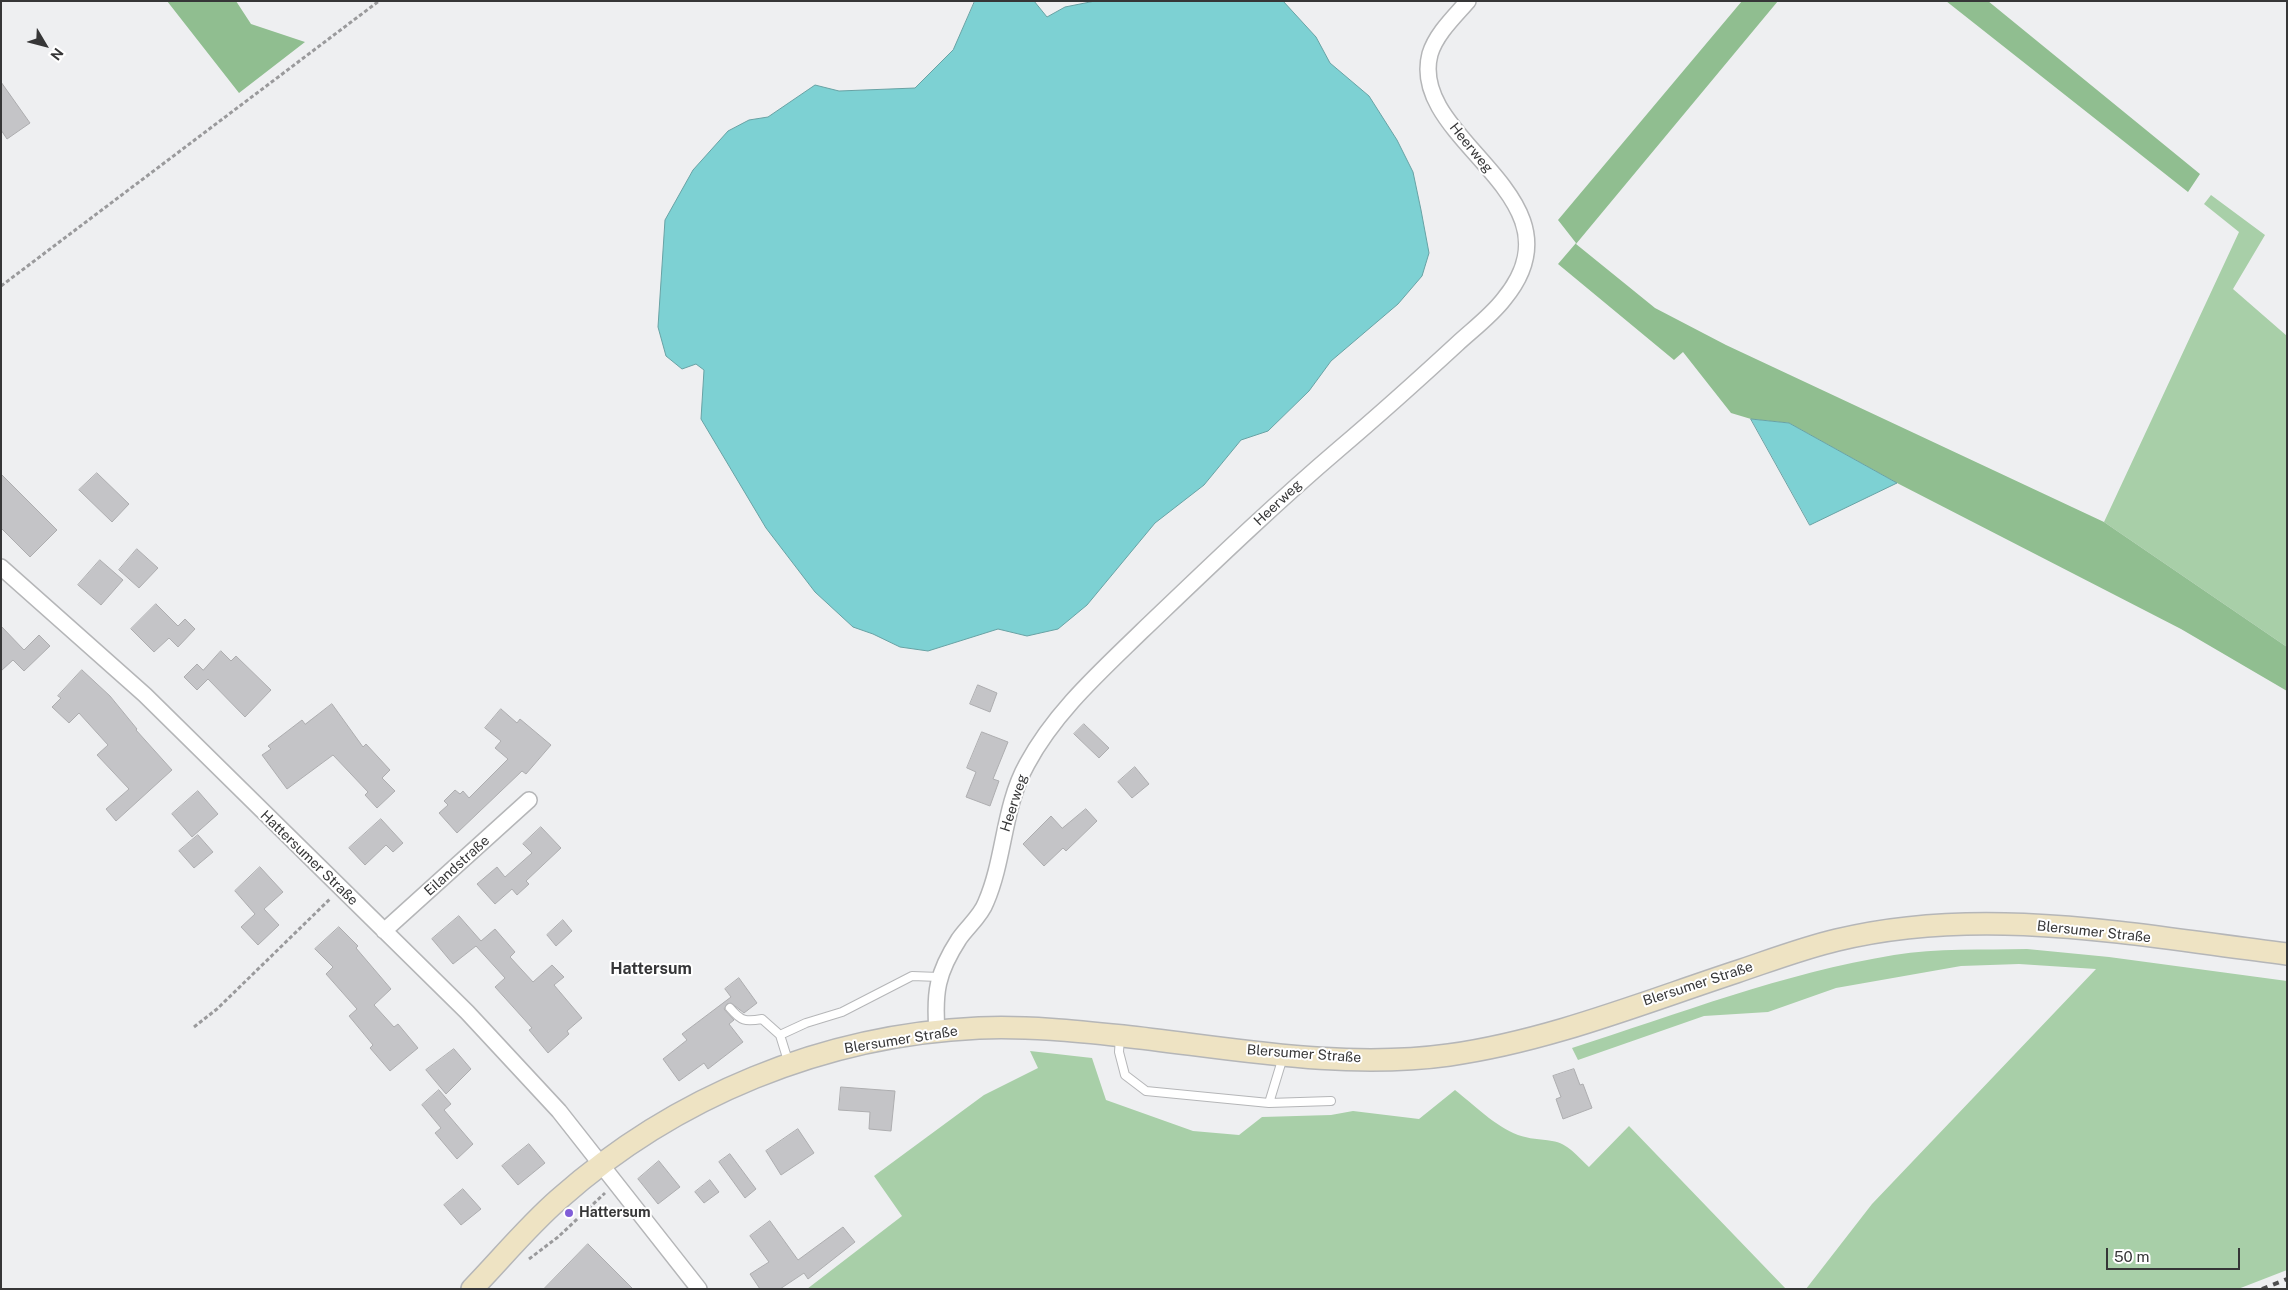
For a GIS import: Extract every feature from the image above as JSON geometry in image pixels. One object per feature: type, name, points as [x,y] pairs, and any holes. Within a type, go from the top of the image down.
[{"type":"main road","name":"Blersumer Straße","points":[[472,1289],[533,1223],[563,1195],[632,1141],[699,1102],[734,1085],[789,1064],[838,1050],[937,1032],[1018,1028],[1120,1035],[1283,1055],[1347,1060],[1421,1058],[1519,1041],[1838,940],[1913,928],[1983,923],[2126,934],[2287,954]]},
{"type":"street","name":"Heerweg","points":[[937,1032],[934,1004],[939,977],[959,939],[985,906],[996,875],[1007,817],[1025,767],[1047,730],[1077,694],[1212,564],[1304,479],[1400,397],[1504,300],[1523,270],[1528,246],[1523,220],[1506,191],[1442,112],[1434,98],[1428,74],[1431,53],[1446,26],[1468,1]]},
{"type":"street","name":"Hattersumer Straße","points":[[1,567],[145,695],[467,1012],[559,1111],[699,1289]]},
{"type":"street","name":"Eilandstraße","points":[[384,931],[529,800]]},
{"type":"lane","points":[[780,1035],[806,1023],[842,1012],[912,976],[939,977]]},
{"type":"lane","points":[[730,1008],[737,1016],[746,1021],[762,1019],[780,1035],[789,1064]]},
{"type":"lane","points":[[1120,1035],[1119,1052],[1126,1076],[1146,1091],[1269,1102],[1331,1101]]},
{"type":"lane","points":[[1269,1102],[1280,1071],[1283,1055]]},
{"type":"path","points":[[1,286],[379,1]]},
{"type":"path","points":[[194,1027],[217,1009],[341,889]]},
{"type":"green space","points":[[167,1],[236,1],[251,24],[305,42],[239,93]]},
{"type":"green space","points":[[1742,1],[1778,1],[1576,244],[1655,308],[1726,345],[2104,522],[2287,647],[2287,691],[2181,629],[1897,483],[1789,423],[1751,419],[1731,413],[1683,352],[1674,360],[1558,264],[1576,243],[1558,220]]},
{"type":"green space","points":[[1946,1],[1988,1],[2200,174],[2188,192]]},
{"type":"green space","points":[[2211,195],[2265,235],[2233,289],[2287,336],[2287,647],[2104,522],[2239,232],[2204,204]]},
{"type":"green space","points":[[2027,949],[2109,957],[2287,981],[2287,1270],[2238,1289],[1806,1289],[1872,1204],[2096,969],[2019,964],[1961,966],[1836,988],[1768,1012],[1704,1016],[1578,1060],[1572,1048],[1772,983],[1853,963],[1927,951]]},
{"type":"green space","points":[[1030,1051],[1092,1058],[1106,1100],[1193,1131],[1239,1135],[1262,1117],[1331,1115],[1353,1111],[1419,1119],[1455,1090],[1493,1121],[1510,1131],[1530,1138],[1563,1144],[1589,1167],[1629,1126],[1786,1289],[807,1289],[902,1216],[874,1176],[984,1095],[1038,1068]]},
{"type":"water","points":[[975,1],[1034,1],[1047,17],[1065,7],[1095,1],[1283,1],[1316,37],[1330,63],[1369,96],[1397,140],[1413,172],[1429,253],[1422,276],[1398,304],[1331,361],[1309,391],[1268,431],[1241,440],[1204,485],[1155,523],[1087,605],[1058,629],[1027,636],[998,629],[928,651],[900,647],[853,627],[815,592],[766,528],[701,419],[704,370],[696,364],[682,369],[666,356],[658,327],[665,220],[693,170],[728,131],[749,120],[768,117],[815,85],[839,91],[915,88],[953,50]]},
{"type":"water","points":[[1751,419],[1789,423],[1897,483],[1810,525]]},
{"type":"building","points":[[1,82],[30,123],[7,139],[1,130]]},
{"type":"building","points":[[97,473],[129,504],[112,522],[79,490]]},
{"type":"building","points":[[1,474],[57,530],[30,557],[1,528]]},
{"type":"building","points":[[137,549],[158,568],[139,588],[119,570]]},
{"type":"building","points":[[100,560],[123,580],[101,605],[78,585]]},
{"type":"building","points":[[156,604],[178,626],[185,619],[195,629],[178,647],[169,638],[154,652],[131,629]]},
{"type":"building","points":[[1,626],[24,650],[39,635],[50,646],[24,671],[13,660],[1,671]]},
{"type":"building","points":[[221,651],[231,661],[236,656],[271,690],[245,717],[208,679],[197,690],[184,677],[197,664],[203,670]]},
{"type":"building","points":[[82,670],[110,696],[136,730],[172,770],[116,821],[106,809],[129,789],[97,755],[108,745],[79,713],[69,723],[52,707],[61,698],[58,696]]},
{"type":"building","points":[[978,685],[997,693],[990,712],[970,704]]},
{"type":"building","points":[[332,704],[363,747],[366,744],[390,770],[382,778],[395,791],[377,808],[365,795],[368,792],[333,755],[287,789],[262,755],[271,749],[268,746],[302,720],[305,724]]},
{"type":"building","points":[[501,709],[517,723],[520,719],[551,745],[526,774],[522,771],[457,833],[439,813],[448,805],[444,801],[455,790],[460,794],[463,791],[469,798],[508,759],[495,748],[501,741],[485,728]]},
{"type":"building","points":[[1084,724],[1109,748],[1099,758],[1074,734]]},
{"type":"building","points":[[982,732],[1008,742],[993,779],[999,781],[990,806],[966,797],[976,772],[967,768]]},
{"type":"building","points":[[1135,767],[1149,784],[1132,798],[1118,782]]},
{"type":"building","points":[[198,791],[218,814],[192,837],[172,814]]},
{"type":"building","points":[[1086,809],[1097,821],[1066,851],[1063,848],[1044,866],[1023,844],[1051,816],[1062,828]]},
{"type":"building","points":[[381,819],[403,843],[393,852],[386,845],[365,865],[349,848]]},
{"type":"building","points":[[541,827],[561,848],[526,881],[529,884],[517,895],[512,889],[495,904],[477,884],[497,867],[505,877],[532,853],[523,844]]},
{"type":"building","points":[[198,835],[213,852],[194,868],[179,851]]},
{"type":"building","points":[[260,867],[283,892],[264,909],[279,925],[258,945],[241,927],[255,914],[235,891]]},
{"type":"building","points":[[459,916],[481,941],[495,929],[515,952],[510,957],[533,982],[552,965],[564,977],[554,985],[582,1018],[567,1031],[569,1034],[548,1053],[529,1030],[532,1028],[495,987],[505,978],[476,946],[453,964],[432,939]]},
{"type":"building","points":[[563,920],[572,931],[556,946],[547,935]]},
{"type":"building","points":[[339,927],[358,946],[356,948],[391,989],[374,1005],[394,1027],[398,1024],[418,1048],[390,1071],[370,1048],[373,1045],[349,1016],[357,1009],[326,974],[333,967],[315,949]]},
{"type":"building","points":[[739,978],[757,1003],[744,1013],[731,1003],[727,1004],[724,1009],[734,1020],[729,1024],[743,1042],[708,1069],[704,1063],[679,1081],[663,1059],[687,1040],[682,1034],[731,997],[725,989]]},
{"type":"building","points":[[454,1049],[471,1069],[446,1094],[426,1070]]},
{"type":"building","points":[[1574,1069],[1580,1085],[1583,1084],[1592,1108],[1563,1119],[1556,1099],[1561,1097],[1553,1076]]},
{"type":"building","points":[[841,1087],[895,1091],[891,1131],[869,1129],[870,1112],[839,1110]]},
{"type":"building","points":[[439,1090],[451,1104],[444,1110],[473,1144],[457,1159],[435,1133],[441,1128],[422,1105]]},
{"type":"building","points":[[798,1129],[814,1153],[781,1175],[766,1151]]},
{"type":"building","points":[[529,1144],[545,1163],[518,1185],[502,1166]]},
{"type":"building","points":[[730,1154],[756,1189],[745,1198],[719,1162]]},
{"type":"building","points":[[659,1161],[680,1187],[658,1204],[638,1179]]},
{"type":"building","points":[[710,1180],[719,1192],[704,1203],[695,1192]]},
{"type":"building","points":[[463,1189],[481,1209],[461,1225],[444,1205]]},
{"type":"building","points":[[770,1221],[798,1260],[843,1227],[855,1242],[808,1279],[804,1273],[780,1289],[760,1289],[750,1274],[769,1262],[750,1236]]},
{"type":"building","points":[[588,1244],[633,1289],[544,1289]]},
{"type":"railway","points":[[2262,1289],[2287,1279]]},
{"type":"place","name":"Hattersum","points":[[569,1213]]},
{"type":"district","name":"Hattersum","points":[[651,969]]}]
